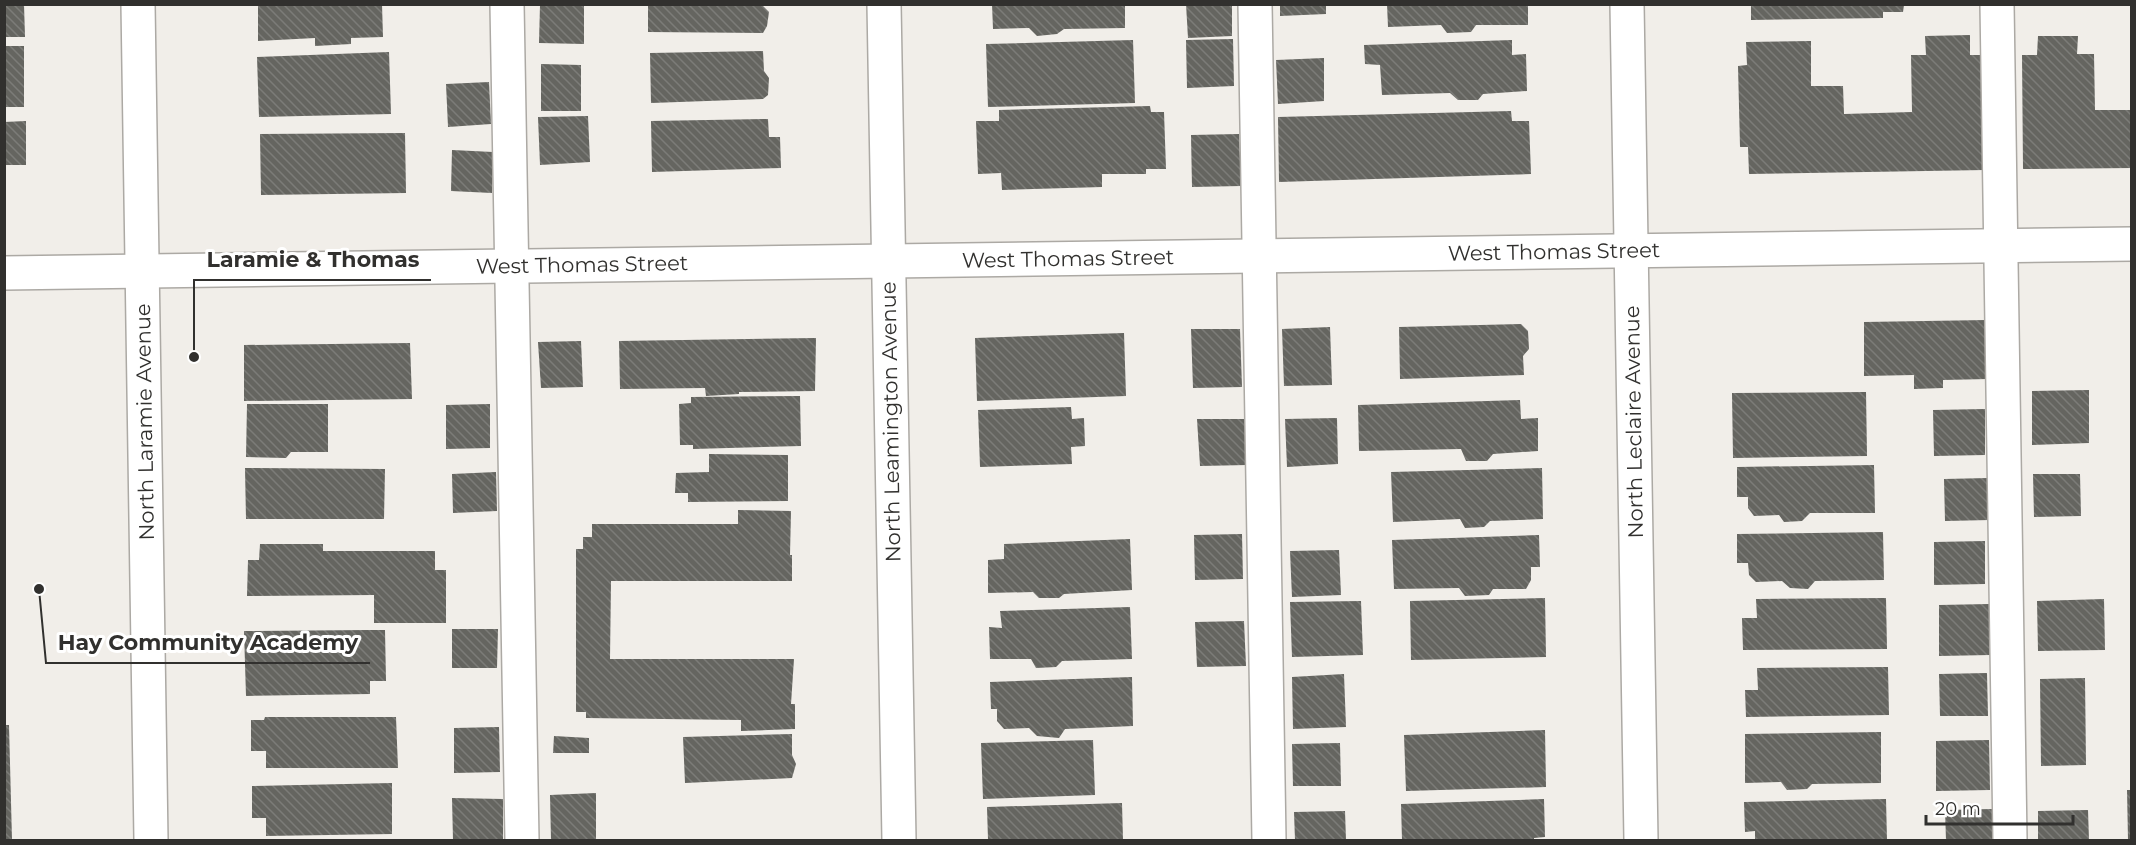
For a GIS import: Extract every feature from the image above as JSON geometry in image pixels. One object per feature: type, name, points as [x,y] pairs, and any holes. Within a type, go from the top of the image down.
[{"type":"street","name":"North Laramie Avenue","points":[[138,4],[151,840]]},
{"type":"street","points":[[507,4],[522,840]]},
{"type":"street","name":"North Leamington Avenue","points":[[884,4],[899,840]]},
{"type":"street","points":[[1255,4],[1269,840]]},
{"type":"street","name":"North Leclaire Avenue","points":[[1627,4],[1641,840]]},
{"type":"street","points":[[1997,4],[2010,840]]},
{"type":"street","name":"West Thomas Street","points":[[4,273],[2132,244]]},
{"type":"building","points":[[4,4],[24,4],[25,37],[4,37]]},
{"type":"building","points":[[258,4],[382,4],[383,37],[351,38],[351,44],[315,46],[315,38],[258,41]]},
{"type":"building","points":[[648,4],[761,4],[769,12],[767,26],[763,33],[648,32]]},
{"type":"building","points":[[992,4],[1125,4],[1125,28],[1064,29],[1057,34],[1037,36],[1029,28],[993,29]]},
{"type":"building","points":[[1186,4],[1232,4],[1232,36],[1188,38]]},
{"type":"building","points":[[1280,4],[1326,4],[1326,14],[1280,16]]},
{"type":"building","points":[[1387,4],[1528,4],[1528,25],[1476,25],[1471,32],[1447,33],[1441,25],[1388,27]]},
{"type":"building","points":[[540,5],[584,5],[584,44],[539,43]]},
{"type":"building","points":[[1751,5],[1904,5],[1903,12],[1883,12],[1883,18],[1751,20]]},
{"type":"building","points":[[1970,35],[1970,55],[1982,55],[1985,170],[1749,174],[1748,147],[1740,147],[1738,66],[1747,65],[1746,42],[1811,41],[1811,86],[1843,86],[1844,114],[1912,112],[1911,55],[1926,55],[1925,36]]},
{"type":"building","points":[[2038,36],[2078,36],[2077,54],[2094,54],[2095,110],[2132,110],[2132,168],[2023,169],[2022,55],[2037,55]]},
{"type":"building","points":[[1233,39],[1234,86],[1187,88],[1186,40]]},
{"type":"building","points":[[1133,40],[1135,103],[988,107],[986,44]]},
{"type":"building","points":[[1512,40],[1512,55],[1526,54],[1527,91],[1483,94],[1478,100],[1458,100],[1450,93],[1382,95],[1380,65],[1365,64],[1364,45]]},
{"type":"building","points":[[4,46],[24,46],[24,107],[4,107]]},
{"type":"building","points":[[763,51],[764,71],[769,78],[768,95],[763,99],[651,103],[650,53]]},
{"type":"building","points":[[389,52],[391,114],[259,117],[257,57]]},
{"type":"building","points":[[1324,58],[1324,101],[1278,104],[1276,60]]},
{"type":"building","points":[[541,64],[581,65],[581,111],[541,111]]},
{"type":"building","points":[[489,82],[491,124],[448,127],[446,84]]},
{"type":"building","points":[[1150,106],[1151,112],[1164,112],[1166,169],[1146,169],[1146,174],[1102,174],[1102,187],[1002,190],[1001,173],[978,174],[976,121],[999,121],[999,110]]},
{"type":"building","points":[[1511,111],[1512,121],[1529,121],[1531,174],[1279,182],[1278,117]]},
{"type":"building","points":[[588,116],[590,162],[540,165],[538,117]]},
{"type":"building","points":[[768,119],[769,137],[780,137],[781,168],[652,172],[651,121]]},
{"type":"building","points":[[26,121],[26,165],[4,165],[4,122]]},
{"type":"building","points":[[405,133],[406,193],[261,195],[260,134]]},
{"type":"building","points":[[1239,134],[1241,186],[1192,187],[1191,135]]},
{"type":"building","points":[[452,150],[493,152],[492,193],[451,191]]},
{"type":"building","points":[[1987,320],[1988,379],[1943,380],[1943,388],[1914,389],[1914,375],[1864,376],[1864,322]]},
{"type":"building","points":[[1521,324],[1528,331],[1529,349],[1523,356],[1524,375],[1400,379],[1399,327]]},
{"type":"building","points":[[1330,327],[1332,385],[1284,386],[1282,329]]},
{"type":"building","points":[[1191,329],[1240,329],[1242,387],[1193,388]]},
{"type":"building","points":[[1124,333],[1126,396],[977,401],[975,338]]},
{"type":"building","points":[[816,338],[815,391],[739,392],[739,394],[706,396],[705,388],[620,389],[619,341]]},
{"type":"building","points":[[581,341],[583,387],[541,388],[538,342]]},
{"type":"building","points":[[410,343],[412,399],[244,401],[244,345]]},
{"type":"building","points":[[2089,390],[2089,443],[2032,445],[2032,391]]},
{"type":"building","points":[[1866,392],[1867,456],[1733,458],[1732,393]]},
{"type":"building","points":[[800,396],[801,446],[693,449],[693,445],[680,445],[679,404],[691,403],[691,397]]},
{"type":"building","points":[[1520,400],[1521,419],[1538,418],[1538,451],[1493,454],[1487,461],[1466,461],[1461,449],[1359,451],[1358,405]]},
{"type":"building","points":[[247,404],[328,404],[328,452],[291,452],[286,458],[246,457]]},
{"type":"building","points":[[490,404],[490,448],[446,449],[446,405]]},
{"type":"building","points":[[1071,407],[1072,419],[1084,418],[1085,446],[1071,447],[1072,464],[980,467],[978,410]]},
{"type":"building","points":[[1985,409],[1985,455],[1934,456],[1933,410]]},
{"type":"building","points":[[1337,418],[1338,464],[1287,467],[1285,419]]},
{"type":"building","points":[[1197,419],[1246,419],[1247,465],[1200,466]]},
{"type":"building","points":[[709,454],[788,455],[788,501],[688,502],[688,493],[675,493],[676,473],[709,472]]},
{"type":"building","points":[[1874,465],[1875,513],[1810,513],[1802,521],[1784,522],[1779,515],[1754,516],[1748,508],[1748,497],[1737,497],[1737,467]]},
{"type":"building","points":[[245,468],[385,469],[384,519],[246,519]]},
{"type":"building","points":[[1542,468],[1543,519],[1490,521],[1484,527],[1465,528],[1460,519],[1393,522],[1391,472]]},
{"type":"building","points":[[496,472],[497,511],[453,513],[452,474]]},
{"type":"building","points":[[2033,474],[2080,474],[2081,516],[2034,517]]},
{"type":"building","points":[[1988,478],[1990,520],[1945,521],[1944,479]]},
{"type":"building","points":[[738,510],[791,511],[792,581],[611,581],[610,659],[794,659],[791,704],[795,704],[795,729],[741,731],[741,720],[586,718],[586,712],[576,712],[576,549],[583,549],[583,537],[592,537],[592,524],[738,524]]},
{"type":"building","points":[[1883,532],[1884,580],[1815,581],[1808,589],[1790,588],[1782,581],[1756,582],[1749,575],[1748,563],[1737,563],[1737,534]]},
{"type":"building","points":[[1242,534],[1243,579],[1195,580],[1194,535]]},
{"type":"building","points":[[1539,535],[1540,567],[1531,567],[1531,580],[1526,589],[1493,589],[1489,595],[1465,596],[1459,588],[1394,589],[1392,540]]},
{"type":"building","points":[[1130,539],[1132,590],[1064,594],[1059,598],[1039,598],[1033,592],[988,593],[988,560],[1004,559],[1004,544]]},
{"type":"building","points":[[1985,541],[1985,584],[1934,585],[1934,542]]},
{"type":"building","points":[[260,544],[323,544],[323,551],[435,551],[435,570],[446,570],[446,623],[374,623],[374,595],[247,596],[248,560],[259,560]]},
{"type":"building","points":[[1339,550],[1341,595],[1292,597],[1290,551]]},
{"type":"building","points":[[1545,598],[1546,657],[1411,660],[1410,601]]},
{"type":"building","points":[[1886,598],[1887,649],[1743,650],[1742,618],[1757,618],[1756,599]]},
{"type":"building","points":[[2104,599],[2105,650],[2038,651],[2037,601]]},
{"type":"building","points":[[1361,601],[1363,655],[1292,657],[1290,602]]},
{"type":"building","points":[[1989,604],[1990,655],[1939,656],[1939,605]]},
{"type":"building","points":[[1130,607],[1132,659],[1062,661],[1056,667],[1036,668],[1031,659],[990,659],[989,627],[1002,628],[1000,611]]},
{"type":"building","points":[[1244,621],[1246,666],[1197,667],[1195,622]]},
{"type":"building","points":[[452,629],[498,629],[497,668],[452,668]]},
{"type":"building","points":[[385,630],[386,681],[370,681],[370,694],[246,696],[244,631]]},
{"type":"building","points":[[1888,667],[1889,715],[1746,717],[1745,690],[1758,690],[1757,668]]},
{"type":"building","points":[[1987,673],[1988,716],[1940,716],[1939,674]]},
{"type":"building","points":[[1344,674],[1346,727],[1293,729],[1292,677]]},
{"type":"building","points":[[1132,677],[1133,726],[1065,729],[1059,738],[1037,736],[1029,728],[1004,729],[997,721],[997,709],[991,709],[990,682]]},
{"type":"building","points":[[2085,678],[2086,765],[2041,766],[2040,679]]},
{"type":"building","points":[[265,717],[396,717],[398,768],[266,768],[266,751],[251,751],[251,720],[264,720]]},
{"type":"building","points":[[4,725],[9,725],[12,840],[4,840]]},
{"type":"building","points":[[499,727],[500,772],[454,773],[454,728]]},
{"type":"building","points":[[1545,730],[1546,787],[1406,791],[1404,735]]},
{"type":"building","points":[[1881,732],[1881,783],[1812,784],[1807,789],[1787,790],[1781,782],[1745,783],[1745,734]]},
{"type":"building","points":[[792,734],[792,755],[796,764],[792,778],[685,783],[683,737]]},
{"type":"building","points":[[554,736],[589,738],[589,753],[553,753]]},
{"type":"building","points":[[1093,740],[1095,795],[983,799],[981,743]]},
{"type":"building","points":[[1989,740],[1990,790],[1936,791],[1936,741]]},
{"type":"building","points":[[1340,743],[1341,786],[1293,786],[1292,744]]},
{"type":"building","points":[[392,783],[392,834],[266,836],[266,818],[252,818],[252,786]]},
{"type":"building","points":[[2127,790],[2132,790],[2132,840],[2128,840]]},
{"type":"building","points":[[596,793],[596,840],[551,840],[550,795]]},
{"type":"building","points":[[452,798],[503,799],[503,840],[453,840]]},
{"type":"building","points":[[1544,799],[1545,837],[1534,838],[1534,840],[1402,840],[1401,804]]},
{"type":"building","points":[[1886,799],[1887,840],[1755,840],[1755,831],[1745,832],[1744,802]]},
{"type":"building","points":[[1122,803],[1123,840],[988,840],[987,807]]},
{"type":"building","points":[[1992,809],[1992,840],[1946,840],[1945,810]]},
{"type":"building","points":[[2088,810],[2089,840],[2038,840],[2038,811]]},
{"type":"building","points":[[1345,811],[1346,840],[1295,840],[1294,812]]},
{"type":"place","name":"Laramie & Thomas","points":[[194,357]]},
{"type":"place","name":"Hay Community Academy","points":[[39,589]]}]
